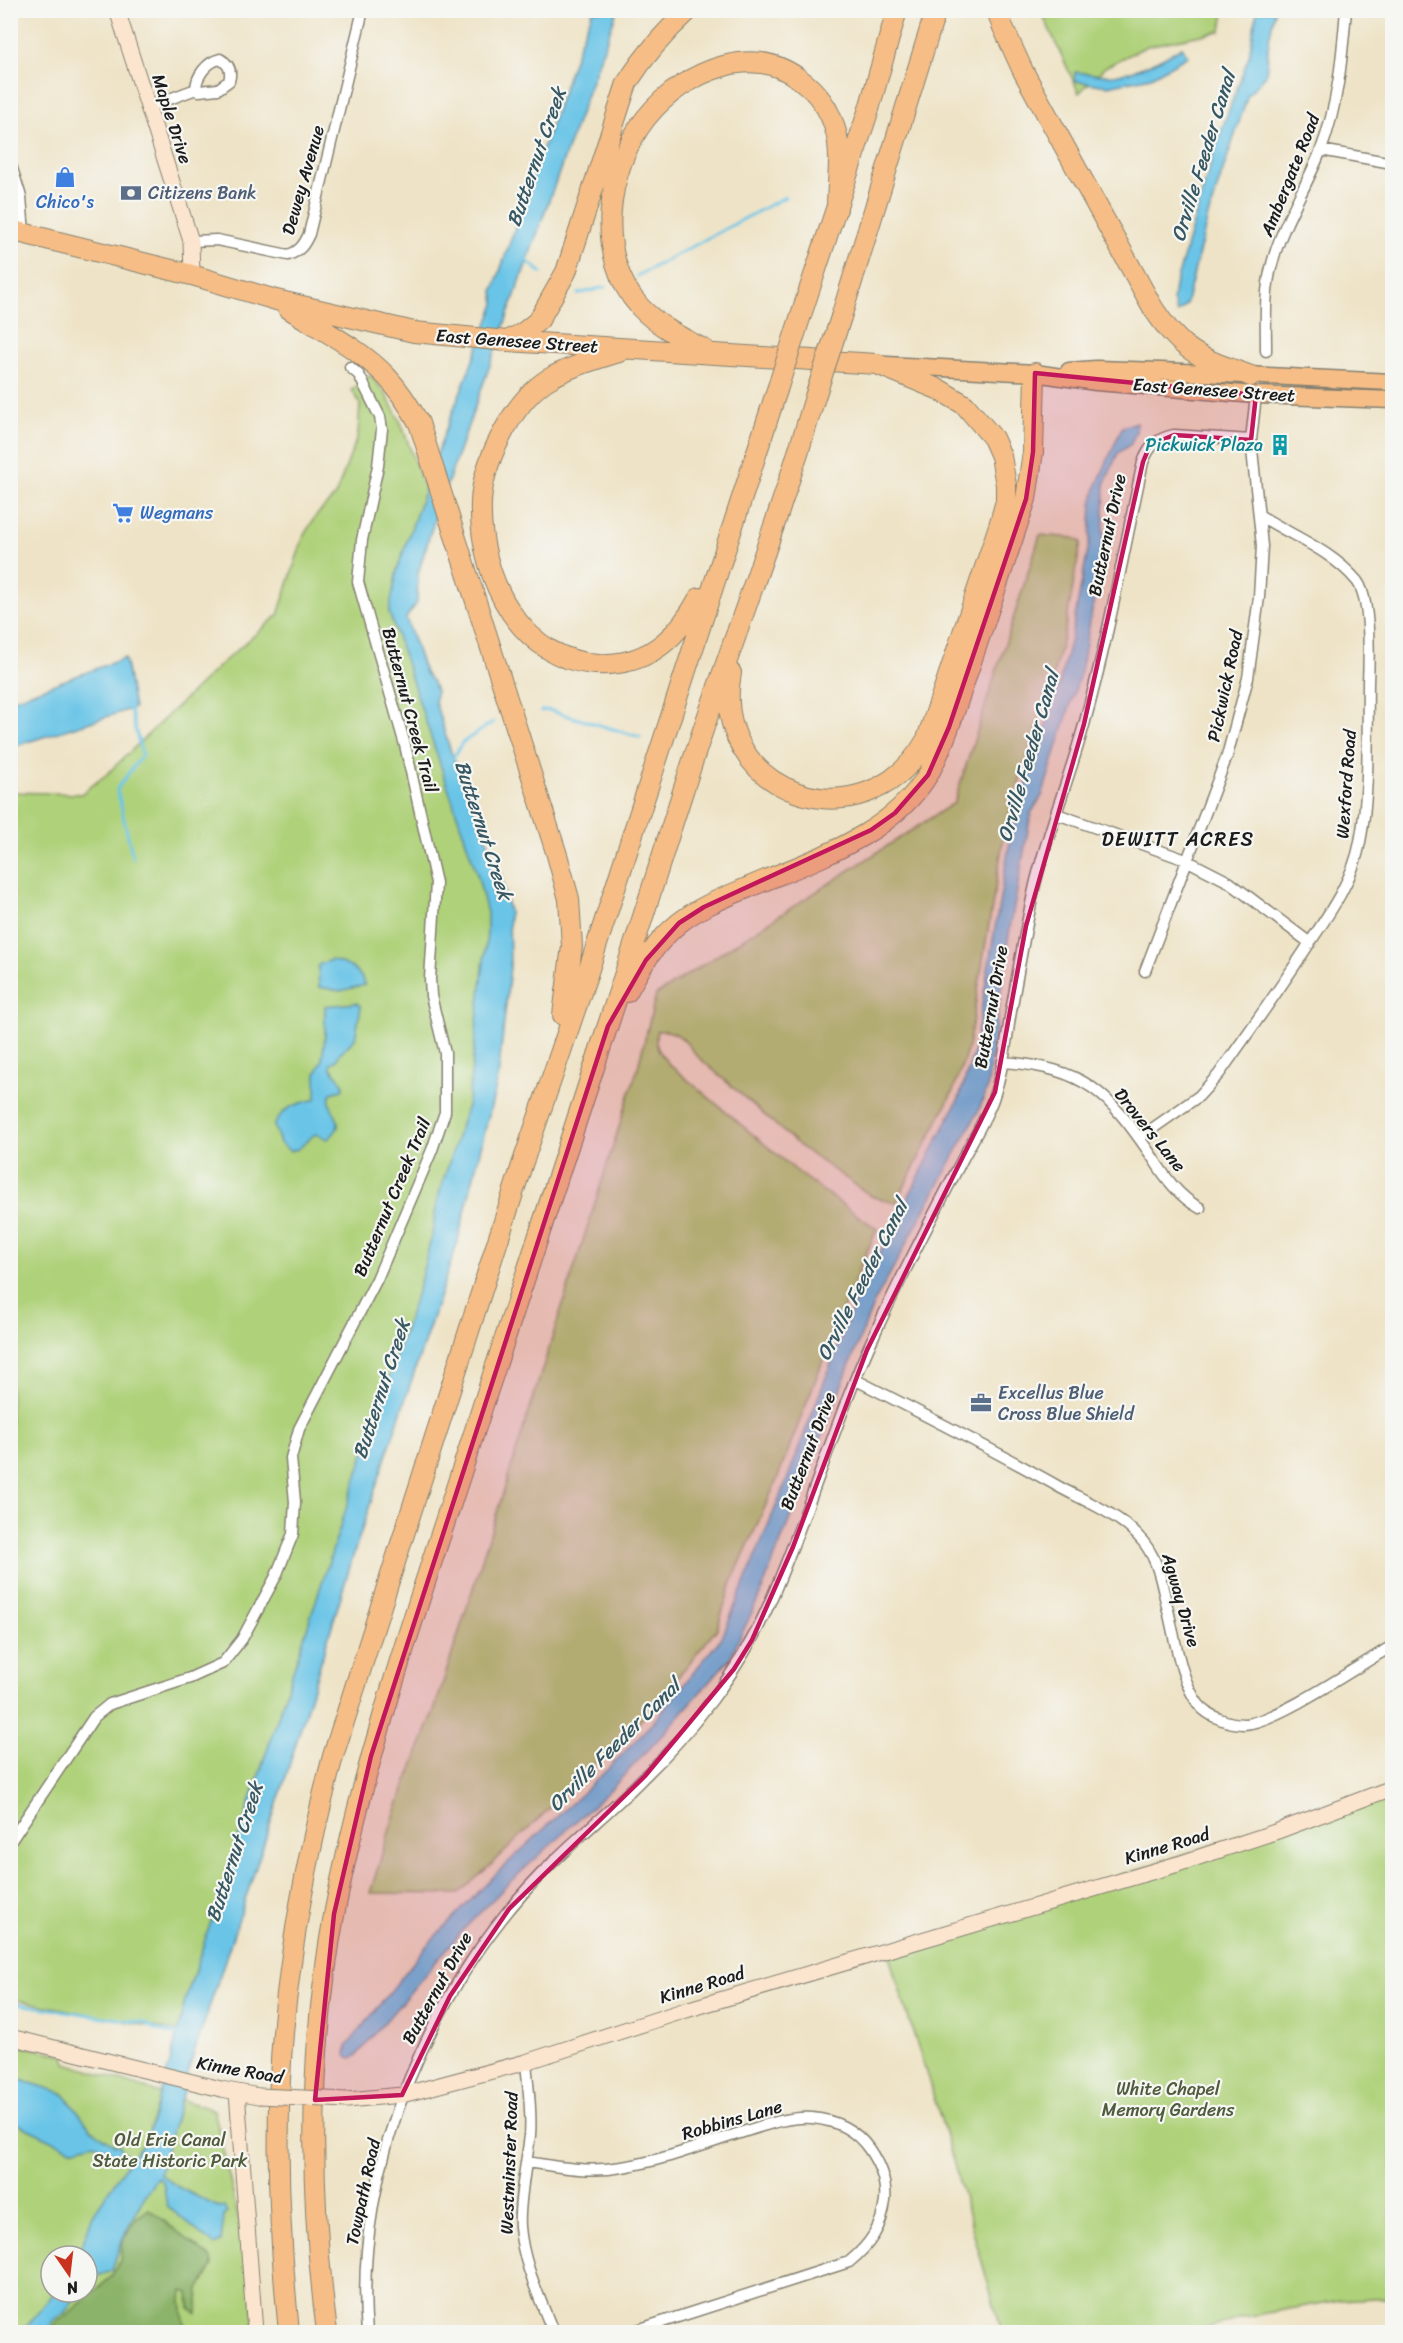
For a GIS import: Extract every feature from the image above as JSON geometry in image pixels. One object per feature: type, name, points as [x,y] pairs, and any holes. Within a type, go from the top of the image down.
[{"type":"highway","points":[[507,341],[523,333],[539,320],[566,272],[627,83],[642,60],[689,10]]},
{"type":"highway","points":[[289,2332],[279,2210],[278,2124],[283,2031],[304,1878],[336,1745],[556,1061],[587,975],[719,562],[873,98],[897,10]]},
{"type":"highway","points":[[327,2332],[321,2288],[315,2193],[316,2068],[323,1992],[334,1914],[374,1744],[701,735],[841,317],[936,10]]},
{"type":"highway","points":[[997,10],[1023,71],[1153,308],[1168,331],[1182,346],[1208,360],[1258,376]]},
{"type":"highway","points":[[710,352],[674,334],[641,308],[625,286],[615,260],[612,248],[611,213],[616,178],[633,139],[646,118],[674,91],[693,78],[717,68],[740,62],[764,63],[789,71],[818,94],[829,111],[839,151],[837,209]]},
{"type":"highway","name":"East Genesee Street","points":[[17,231],[192,275],[276,300],[414,332],[507,341],[877,364]]},
{"type":"highway","points":[[276,300],[351,348],[386,376],[405,399],[419,423],[427,444],[569,899],[571,966],[556,1061]]},
{"type":"highway","points":[[631,349],[598,358],[554,376],[539,386],[519,406],[503,432],[492,454],[485,476],[482,500],[482,527],[487,558],[496,585],[520,626],[550,651],[570,660],[598,665],[620,664],[646,655],[670,640],[691,614],[719,562]]},
{"type":"highway","points":[[742,617],[729,686],[728,704],[731,721],[740,744],[763,773],[792,791],[817,798],[839,799],[874,791],[906,769],[919,753],[932,723],[999,526],[1006,501],[1006,485],[1001,456],[993,438],[964,405],[940,390],[877,364]]},
{"type":"highway","points":[[608,1026],[650,953],[679,923],[704,907],[844,845],[871,830],[895,813],[928,775],[949,727],[1026,499],[1034,452],[1035,374]]},
{"type":"main road","name":"East Genesee Street","points":[[877,364],[1035,374],[1096,382],[1256,395],[1392,400]]},
{"type":"main road","name":"East Genesee Street","points":[[1035,374],[1096,369],[1392,382]]},
{"type":"main road","points":[[1256,395],[1258,376]]},
{"type":"street","name":"Maple Drive","points":[[117,10],[190,241],[192,275]]},
{"type":"street","name":"Dewey Avenue","points":[[190,241],[217,240],[288,255],[301,248],[309,234],[363,10]]},
{"type":"street","name":"Ambergate Road","points":[[1266,351],[1266,294],[1272,263],[1285,228],[1321,150],[1339,87],[1346,10]]},
{"type":"street","points":[[148,107],[196,89]]},
{"type":"street","points":[[1321,150],[1392,163]]},
{"type":"street","points":[[10,162],[21,197],[17,231]]},
{"type":"street","name":"Butternut Creek Trail","points":[[10,1842],[102,1709],[110,1704],[190,1678],[223,1663],[242,1639],[276,1576],[293,1534],[295,1502],[291,1458],[299,1429],[377,1279],[446,1112],[445,1053],[431,996],[430,979],[436,883],[405,745],[358,582],[362,540],[378,466],[382,429],[380,417],[359,375],[350,367]]},
{"type":"street","name":"Pickwick Road","points":[[1145,970],[1227,756],[1248,678],[1262,546],[1251,440],[1256,395]]},
{"type":"street","name":"Butternut Drive","points":[[402,2095],[429,2034],[450,1996],[476,1952],[509,1909],[549,1866],[645,1776],[682,1736],[734,1669],[752,1641],[793,1547],[856,1380],[889,1302],[989,1110],[1003,1062],[1026,926],[1039,871],[1084,724],[1109,625],[1143,462],[1150,445],[1163,437],[1174,435],[1251,440]]},
{"type":"street","name":"Wexford Road","points":[[1139,1138],[1199,1096],[1219,1074],[1310,942],[1341,892],[1356,859],[1360,842],[1365,801],[1369,661],[1367,623],[1362,592],[1358,582],[1338,562],[1312,544],[1259,515]]},
{"type":"street","points":[[1057,814],[1186,860],[1229,882],[1310,942]]},
{"type":"street","name":"Drovers Lane","points":[[1003,1062],[1059,1070],[1088,1084],[1121,1115],[1164,1175],[1184,1198],[1200,1208]]},
{"type":"street","name":"Agway Drive","points":[[856,1380],[1050,1481],[1123,1522],[1139,1536],[1156,1559],[1168,1612],[1192,1694],[1200,1707],[1226,1722],[1245,1724],[1279,1713],[1392,1646]]},
{"type":"street","name":"Kinne Road","points":[[10,2037],[221,2089],[259,2096],[347,2100],[402,2095],[526,2062],[697,2007],[1178,1864],[1278,1831],[1392,1788]]},
{"type":"street","name":"Westminster Road","points":[[526,2062],[530,2098],[530,2132],[520,2224],[522,2247],[553,2332]]},
{"type":"street","points":[[237,2092],[255,2332]]},
{"type":"street","name":"Towpath Road","points":[[367,2332],[364,2285],[370,2222],[380,2173],[402,2095]]},
{"type":"street","name":"Robbins Lane","points":[[527,2162],[597,2170],[623,2167],[761,2126],[799,2118],[812,2118],[850,2129],[865,2143],[878,2162],[884,2188],[882,2217],[874,2236],[849,2262],[631,2332]]},
{"type":"highlighted area","points":[[1035,373],[1256,395],[1251,440],[1174,435],[1150,445],[1143,462],[1084,724],[1026,926],[995,1092],[867,1350],[793,1547],[752,1640],[734,1669],[645,1776],[509,1909],[450,1996],[402,2095],[315,2100],[334,1914],[371,1756],[608,1026],[646,960],[679,923],[704,907],[871,830],[895,813],[928,775],[949,727],[1026,499],[1033,452]]},
{"type":"green space","points":[[1041,11],[1224,11],[1221,31],[1147,46],[1105,67],[1079,93]]},
{"type":"green space","points":[[370,375],[385,393],[401,423],[431,507],[401,626],[495,907],[486,1075],[190,2034],[11,1999],[10,792],[81,794],[107,774],[222,663],[278,615],[304,535],[315,517],[335,496],[358,435],[360,404],[352,390]]},
{"type":"green space","points":[[1040,535],[1074,538],[1081,542],[1065,630],[1051,684],[1006,824],[968,1048],[953,1091],[896,1203],[873,1197],[802,1148],[696,1055],[680,1037],[670,1032],[657,1031],[658,1049],[670,1065],[805,1178],[877,1229],[849,1293],[776,1482],[733,1579],[717,1629],[651,1710],[458,1894],[370,1893],[394,1816],[434,1711],[638,1067],[656,995],[954,803]]},
{"type":"green space","name":"White Chapel Memory Gardens","points":[[1392,1788],[1392,2297],[1340,2300],[1244,2317],[1193,2332],[1002,2332],[943,2126],[887,1950]]},
{"type":"green space","name":"Old Erie Canal State Historic Park","points":[[10,2044],[64,2055],[66,2063],[214,2110],[251,2273],[255,2332],[11,2332]]},
{"type":"green space","points":[[149,2209],[212,2259],[213,2265],[199,2290],[197,2314],[190,2309],[189,2293],[183,2291],[185,2332],[47,2332],[80,2304],[99,2304],[99,2287],[111,2277],[120,2261],[123,2240],[135,2219]]},
{"type":"water","name":"Butternut Creek","points":[[593,11],[617,11],[435,518],[418,573],[417,603],[406,618],[425,673],[432,681],[436,691],[435,702],[451,752],[500,871],[509,912],[510,967],[498,1078],[457,1244],[355,1550],[282,1789],[191,2062],[160,2174],[178,2187],[220,2208],[224,2207],[227,2213],[224,2216],[221,2242],[214,2245],[167,2206],[163,2182],[157,2177],[130,2222],[112,2271],[99,2276],[99,2244],[82,2244],[93,2215],[130,2159],[120,2154],[114,2155],[95,2143],[71,2149],[11,2121],[11,2077],[63,2093],[91,2129],[115,2145],[120,2145],[122,2151],[131,2157],[146,2141],[170,2063],[185,2001],[419,1286],[432,1235],[437,1201],[468,1102],[487,933],[487,913],[478,877],[389,612],[397,570],[444,434],[495,304],[493,291],[580,42]]},
{"type":"water","points":[[1257,11],[1275,11],[1269,39],[1266,75],[1248,95],[1208,216],[1186,305],[1177,313],[1173,300],[1175,286],[1216,145],[1249,56]]},
{"type":"water","points":[[1182,47],[1188,56],[1151,77],[1108,86],[1075,81],[1075,72],[1113,75],[1131,71],[1149,65]]},
{"type":"water","points":[[1137,422],[1131,444],[1118,453],[1105,483],[1103,550],[1081,671],[1042,796],[1031,813],[1009,934],[987,1089],[979,1110],[873,1305],[761,1593],[730,1658],[613,1787],[508,1884],[463,1930],[356,2056],[350,2058],[346,2055],[347,2046],[428,1944],[499,1871],[608,1769],[657,1718],[722,1637],[786,1482],[855,1301],[959,1098],[974,1052],[1012,828],[1057,692],[1071,638],[1090,539],[1092,504],[1096,487],[1122,427]]},
{"type":"water","points":[[125,658],[134,708],[15,746],[11,736],[11,700]]},
{"type":"water","points":[[331,960],[347,965],[356,971],[365,985],[340,991],[319,987],[318,965]]},
{"type":"water","points":[[357,1003],[361,1007],[355,1039],[340,1053],[337,1060],[331,1063],[331,1068],[344,1085],[342,1090],[331,1093],[331,1106],[338,1126],[328,1139],[315,1134],[298,1149],[290,1151],[280,1143],[274,1126],[286,1110],[296,1104],[316,1099],[316,1074],[322,1060],[325,1035],[325,1006]]},
{"type":"water","points":[[45,2304],[71,2304],[43,2332],[22,2332]]},
{"type":"waterway","points":[[637,276],[785,197]]},
{"type":"waterway","points":[[524,259],[542,273]]},
{"type":"waterway","points":[[578,294],[605,287]]},
{"type":"waterway","points":[[130,709],[142,755],[117,789],[133,858]]},
{"type":"waterway","points":[[541,711],[548,710],[640,737]]},
{"type":"waterway","name":"Butternut Creek","points":[[453,758],[462,743],[493,722]]},
{"type":"waterway","points":[[10,2003],[145,2023],[157,2030],[179,2035]]},
{"type":"place","name":"Chico's","points":[[65,177]]},
{"type":"place","name":"Citizens Bank","points":[[131,193]]},
{"type":"place","name":"Pickwick Plaza","points":[[1280,445]]},
{"type":"place","name":"Wegmans","points":[[123,513]]},
{"type":"place","name":"Excellus Blue Cross Blue Shield","points":[[981,1403]]},
{"type":"district","name":"DEWITT ACRES","points":[[1178,839]]},
{"type":"water label","name":"Orville Feeder Canal","points":[[1203,156]]},
{"type":"water label","name":"Orville Feeder Canal","points":[[1028,756]]},
{"type":"water label","name":"Orville Feeder Canal","points":[[862,1280]]},
{"type":"water label","name":"Orville Feeder Canal","points":[[614,1745]]}]
